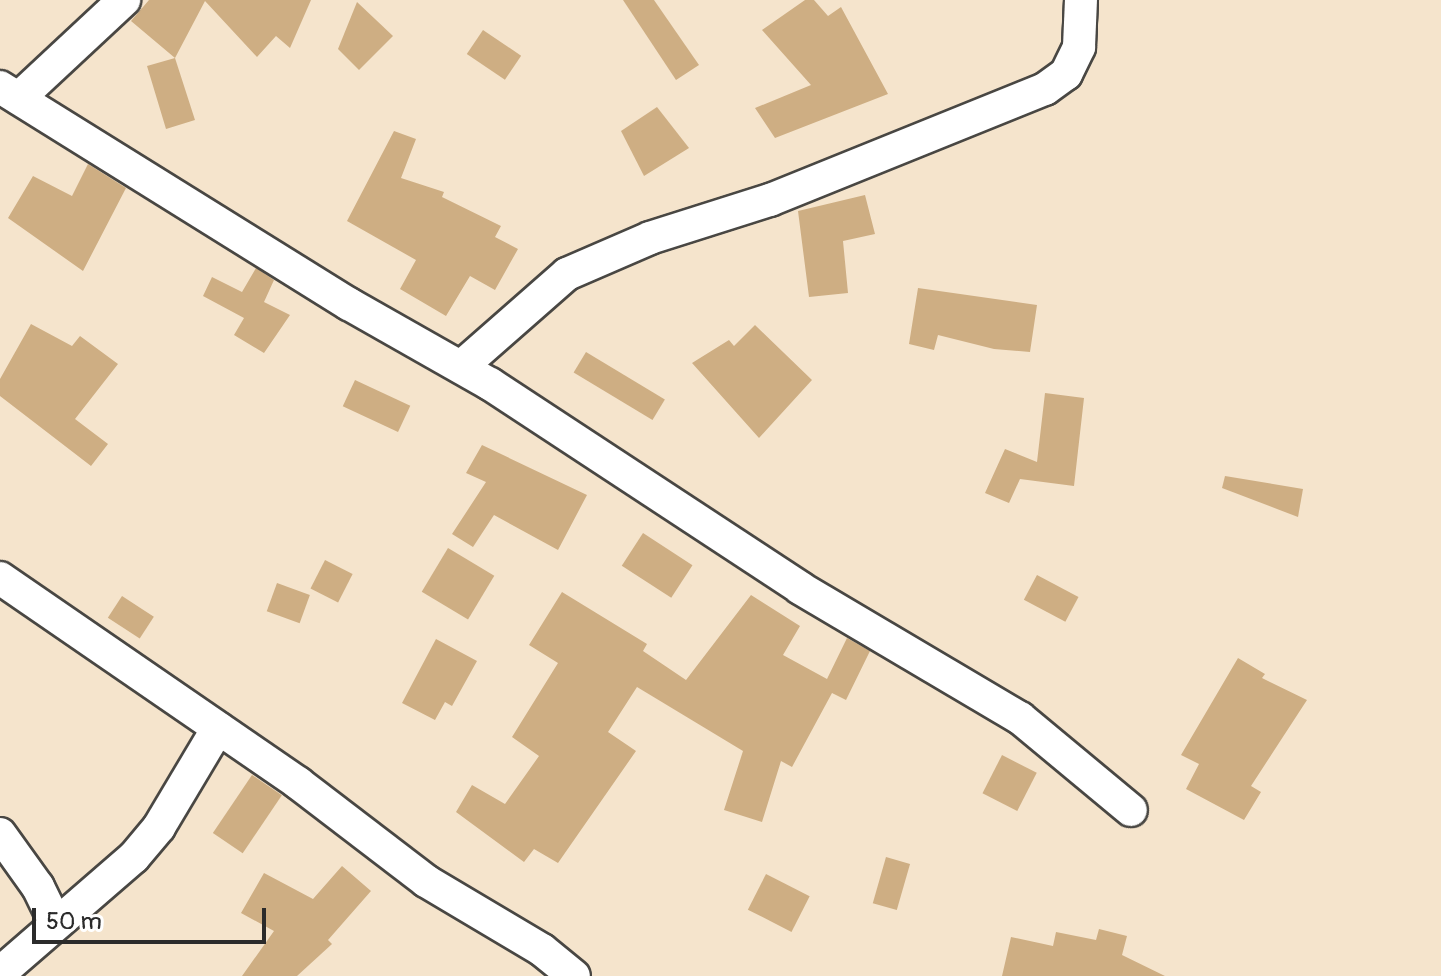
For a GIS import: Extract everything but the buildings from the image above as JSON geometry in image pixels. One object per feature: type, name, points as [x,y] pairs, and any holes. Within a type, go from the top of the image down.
[{"type":"street","points":[[124,0],[9,92],[461,367],[800,588],[1020,718],[1131,810]]},
{"type":"street","points":[[461,367],[567,274],[650,238],[807,186],[1045,89],[1066,74],[1079,47],[1081,0]]},
{"type":"street","points":[[0,578],[218,728],[426,881],[542,950],[574,976]]},
{"type":"street","points":[[0,973],[55,922],[134,857],[159,827],[218,728]]},
{"type":"street","points":[[0,834],[38,887],[55,922]]}]
